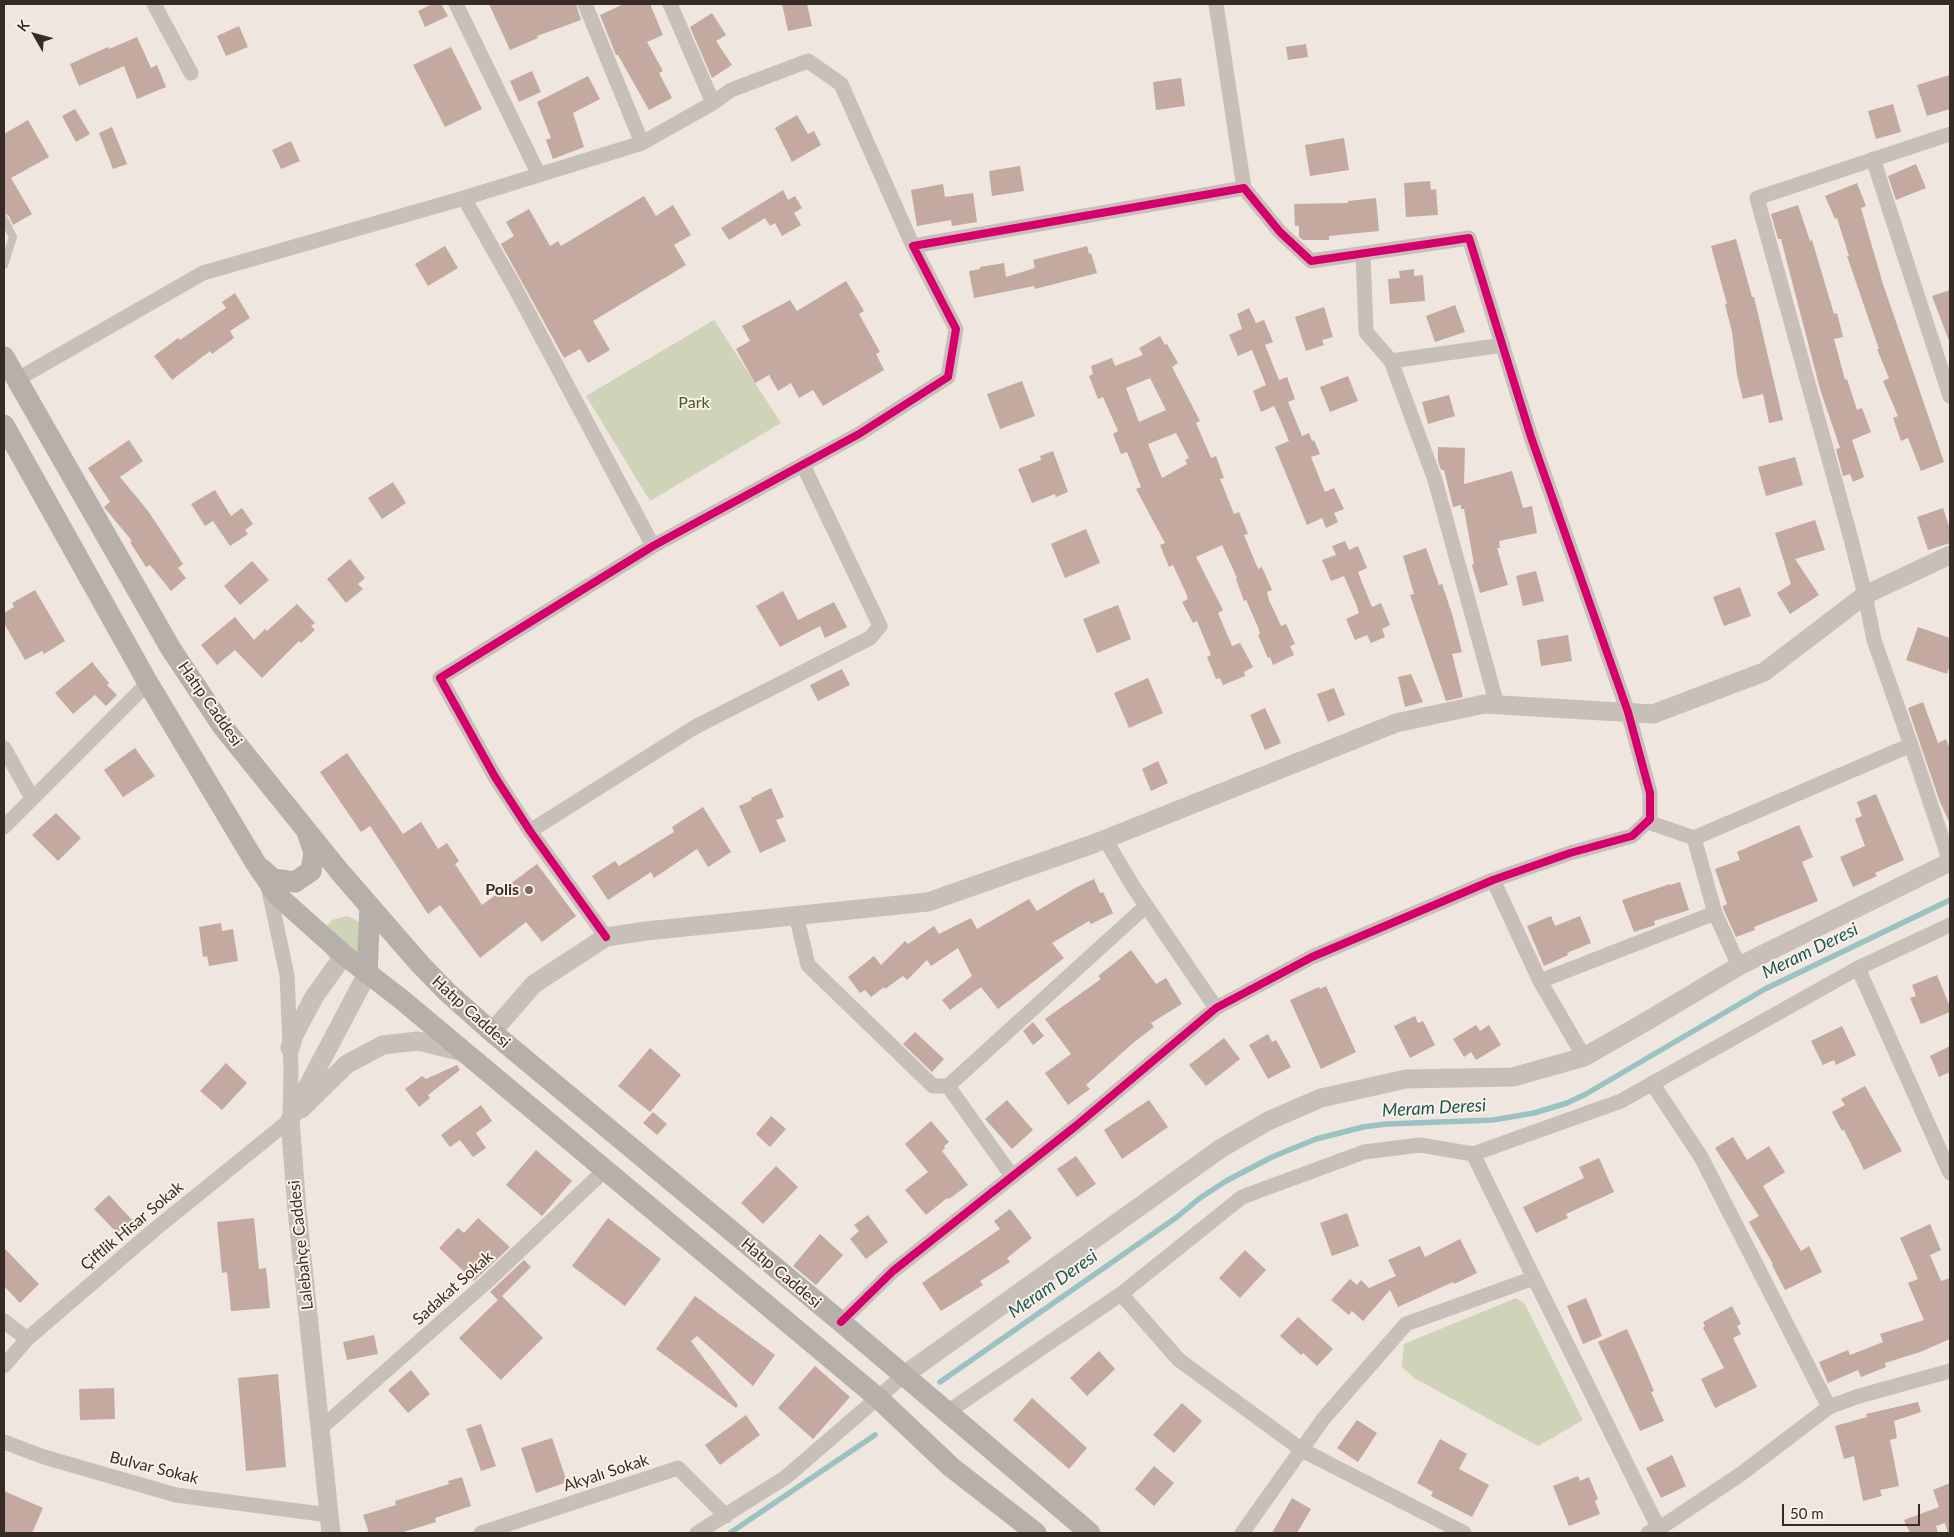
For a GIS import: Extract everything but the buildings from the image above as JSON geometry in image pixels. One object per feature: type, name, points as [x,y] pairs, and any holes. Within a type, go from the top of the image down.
[{"type":"main road","name":"Hatıp Caddesi","points":[[4,357],[171,649],[223,727],[370,906],[447,992],[492,1032],[841,1322],[1090,1533]]},
{"type":"main road","name":"Hatıp Caddesi","points":[[4,426],[148,683],[254,862],[278,896],[366,974],[401,999],[878,1398],[951,1467],[1036,1533]]},
{"type":"main road","points":[[254,862],[273,879],[296,882],[311,871],[314,853],[305,829]]},
{"type":"main road","points":[[366,974],[370,906]]},
{"type":"street","points":[[154,4],[191,72]]},
{"type":"street","points":[[456,4],[539,175]]},
{"type":"street","points":[[585,4],[642,143]]},
{"type":"street","points":[[670,4],[714,103]]},
{"type":"street","points":[[841,1322],[892,1272],[1077,1124],[1216,1008],[1312,957],[1494,880],[1570,853],[1632,836],[1650,820],[1650,794],[1628,712],[1531,437],[1470,238],[1311,260],[1280,232],[1244,188],[1216,4]]},
{"type":"street","points":[[16,380],[203,273],[464,198],[642,143],[714,103],[731,90],[808,62],[841,84],[913,246],[956,329],[948,376],[859,434],[653,546],[440,678],[495,777],[530,831],[606,937]]},
{"type":"street","points":[[697,1533],[786,1477],[904,1376],[1220,1148],[1268,1121],[1321,1098],[1406,1079],[1513,1077],[1584,1057],[1739,966],[1950,862],[1874,640],[1865,595],[1757,198],[1950,134]]},
{"type":"street","points":[[1873,160],[1950,396]]},
{"type":"street","points":[[913,246],[1244,188]]},
{"type":"street","points":[[464,198],[514,286],[653,546]]},
{"type":"street","points":[[1363,253],[1366,332],[1391,361],[1435,480],[1496,705]]},
{"type":"street","points":[[1391,361],[1503,345]]},
{"type":"street","points":[[530,831],[695,727],[870,638],[880,626],[803,464]]},
{"type":"street","points":[[492,1032],[534,984],[606,937],[646,931],[928,902],[1105,839],[1396,723],[1484,704],[1653,714],[1764,672],[1865,595],[1950,555]]},
{"type":"street","points":[[4,827],[148,683]]},
{"type":"street","points":[[1648,822],[1694,838],[1911,745]]},
{"type":"street","points":[[4,748],[32,798]]},
{"type":"street","points":[[1694,838],[1715,913],[1739,966]]},
{"type":"street","points":[[1105,839],[1146,906],[1216,1008]]},
{"type":"street","points":[[267,880],[287,975],[290,1120]]},
{"type":"street","points":[[1494,880],[1540,981],[1584,1057]]},
{"type":"street","points":[[796,915],[808,965],[933,1086],[948,1086],[1146,906]]},
{"type":"street","points":[[1540,981],[1715,913]]},
{"type":"street","points":[[946,1412],[1121,1294],[1242,1197],[1364,1152],[1420,1145],[1473,1154],[1621,1101],[1858,968],[1950,925]]},
{"type":"street","points":[[290,1048],[294,1035],[314,997],[344,955]]},
{"type":"street","points":[[1858,968],[1950,1173]]},
{"type":"street","points":[[290,1120],[366,974]]},
{"type":"street","points":[[290,1120],[347,1064],[384,1045],[418,1041],[463,1052]]},
{"type":"street","points":[[1652,1083],[1700,1157],[1829,1407]]},
{"type":"street","points":[[948,1086],[1012,1176]]},
{"type":"street","name":"Çiftlik Hisar Sokak","points":[[4,1366],[27,1339],[154,1230],[290,1120]]},
{"type":"street","name":"Lalebahçe Caddesi","points":[[290,1120],[297,1210],[330,1524]]},
{"type":"street","points":[[1473,1154],[1656,1532],[1741,1474],[1829,1407],[1859,1396],[1950,1370]]},
{"type":"street","name":"Sadakat Sokak","points":[[320,1429],[490,1279],[606,1169]]},
{"type":"street","points":[[1242,1533],[1324,1418],[1406,1324],[1534,1278]]},
{"type":"street","points":[[1121,1294],[1179,1360],[1302,1450],[1464,1533]]},
{"type":"street","points":[[4,1321],[27,1339]]},
{"type":"street","name":"Bulvar Sokak","points":[[4,1442],[44,1457],[176,1495],[330,1524]]},
{"type":"street","name":"Akyalı Sokak","points":[[481,1533],[678,1468],[726,1516]]},
{"type":"lane","points":[[4,219],[13,236],[4,264]]},
{"type":"green space","name":"Park","points":[[714,320],[781,423],[650,501],[586,396]]},
{"type":"green space","points":[[347,916],[360,923],[363,953],[336,961],[329,958],[321,945],[322,931],[332,920]]},
{"type":"green space","points":[[1516,1298],[1525,1304],[1583,1420],[1538,1446],[1416,1379],[1402,1367],[1404,1344]]},
{"type":"waterway","name":"Meram Deresi","points":[[940,1382],[1177,1217],[1200,1198],[1226,1181],[1272,1157],[1316,1139],[1363,1127],[1386,1124],[1493,1120],[1534,1113],[1567,1103],[1586,1094],[1765,989],[1950,900]]},
{"type":"waterway","name":"Meram Deresi","points":[[730,1533],[875,1435]]},
{"type":"cycle path","points":[[606,937],[530,831],[495,777],[440,678],[653,546],[859,434],[948,377],[956,329],[913,246],[1244,188],[1280,232],[1311,261],[1469,238],[1531,437],[1628,712],[1650,793],[1650,819],[1632,836],[1570,853],[1493,880],[1312,957],[1216,1008],[1077,1125],[893,1271],[841,1322]]},
{"type":"place","name":"Polis","points":[[529,890]]}]
